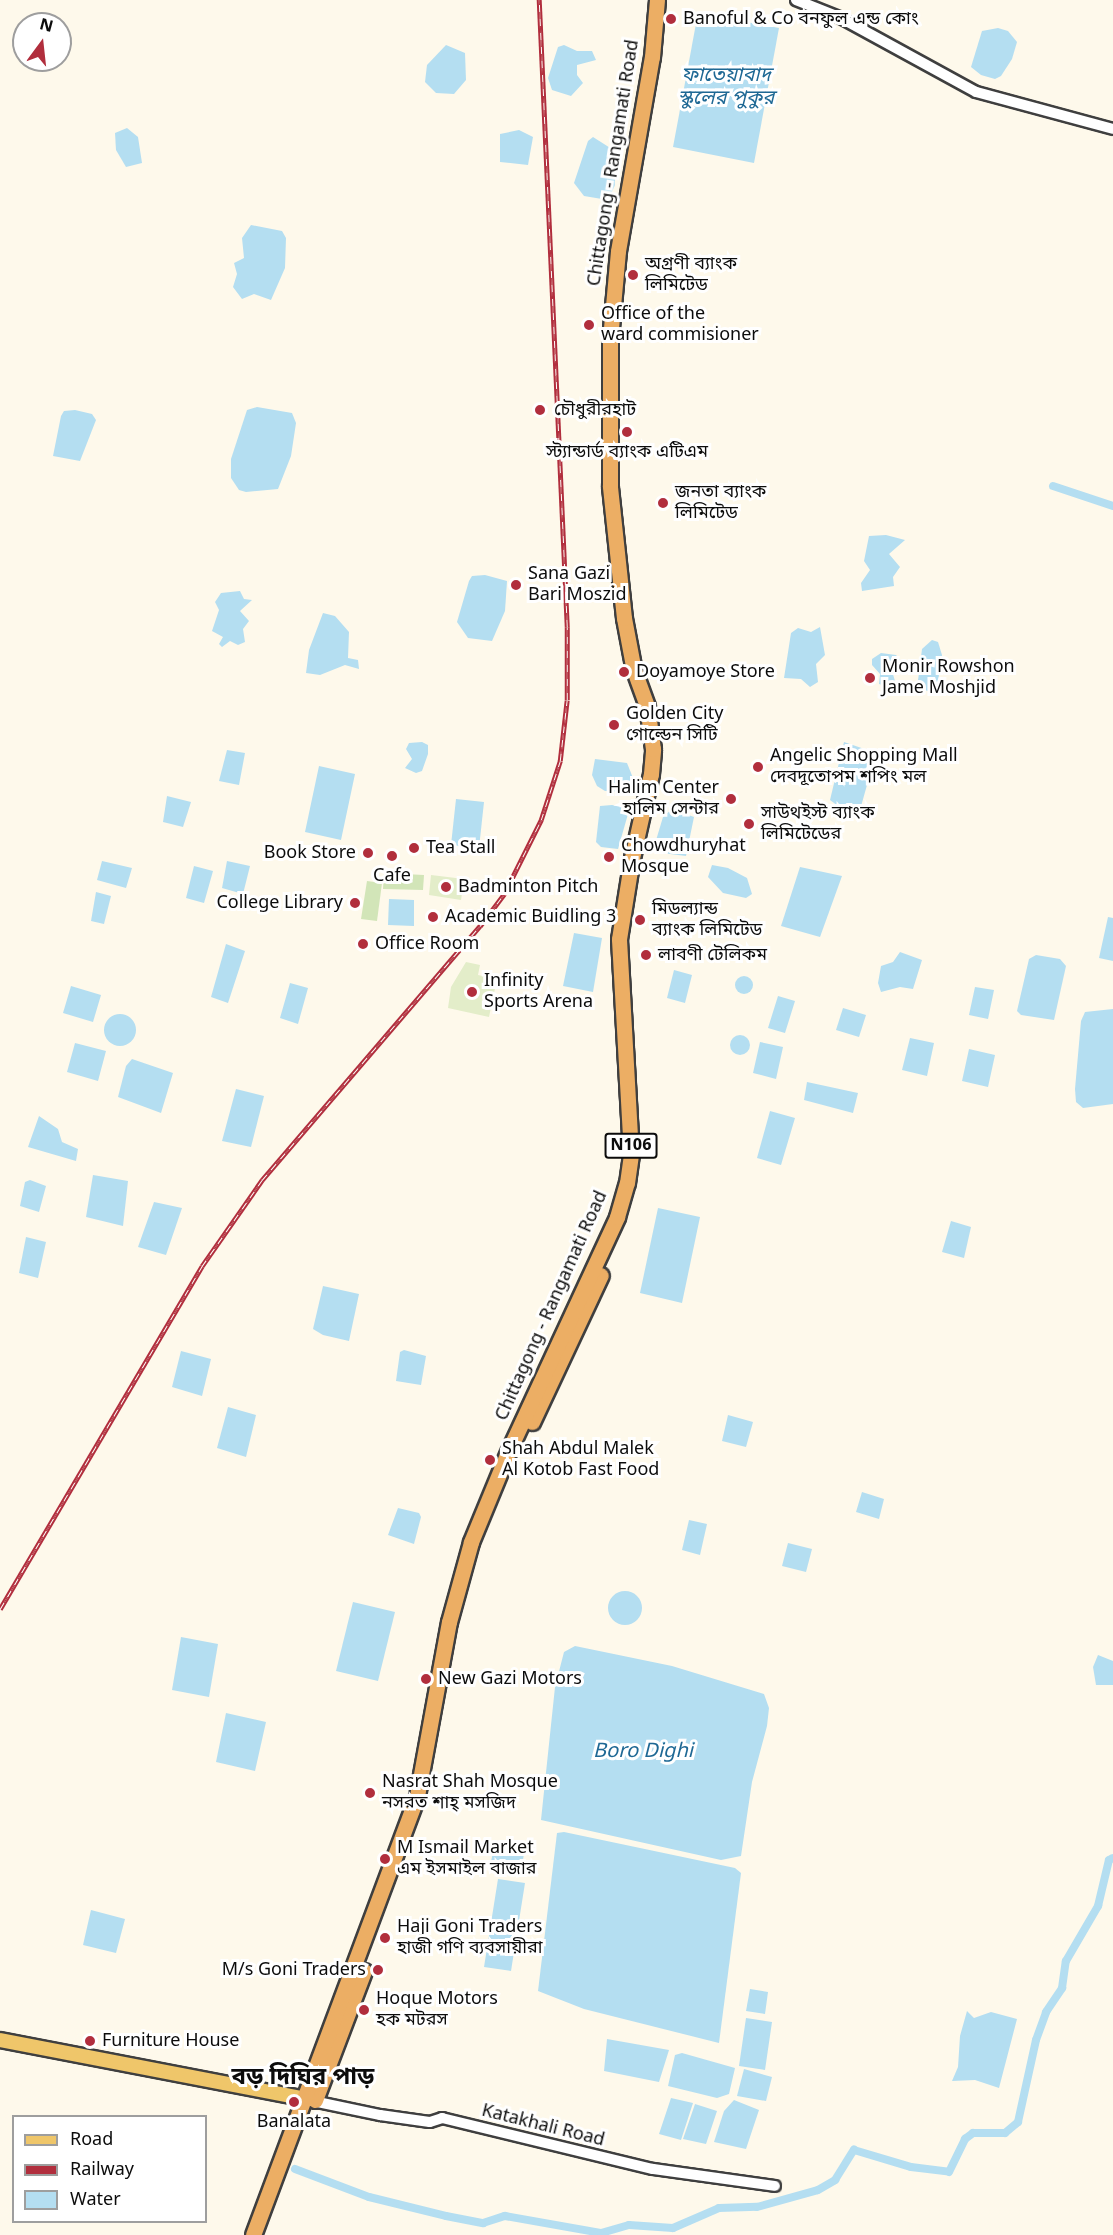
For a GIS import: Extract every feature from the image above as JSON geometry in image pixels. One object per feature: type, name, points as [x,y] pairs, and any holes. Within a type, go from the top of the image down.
[{"type":"highway","name":"Chittagong - Rangamati Road","points":[[631,1184],[632,1154],[619,939],[653,764],[647,706],[634,671],[624,618],[610,486],[610,339],[618,251],[652,57],[657,0]]},
{"type":"highway","name":"Chittagong - Rangamati Road","points":[[262,2235],[417,1796],[447,1631],[471,1542],[509,1450],[631,1184],[638,1108],[627,942],[660,758],[626,573],[616,406],[621,284],[662,0]]},
{"type":"highway","name":"Chittagong - Rangamati Road","points":[[254,2235],[310,2100]]},
{"type":"main road","points":[[0,2040],[142,2065],[310,2100]]},
{"type":"street","points":[[796,0],[839,17],[976,92],[1113,129]]},
{"type":"street","name":"Katakhali Road","points":[[310,2100],[430,2122],[442,2118],[653,2169],[775,2186]]},
{"type":"green space","points":[[384,873],[424,875],[423,890],[383,889]]},
{"type":"green space","name":"Badminton Pitch","points":[[431,875],[464,879],[461,900],[429,895]]},
{"type":"green space","points":[[367,881],[382,883],[377,921],[361,919]]},
{"type":"green space","name":"Infinity Sports Arena","points":[[466,962],[480,965],[478,975],[497,979],[489,1017],[448,1008],[451,987]]},
{"type":"water","name":"ফাতেয়াবাদ স্কুলের পুকুর","points":[[698,13],[779,28],[754,163],[673,147]]},
{"type":"water","points":[[998,28],[1008,31],[1017,42],[1012,59],[1001,76],[995,79],[981,75],[971,67],[982,31]]},
{"type":"water","points":[[446,45],[465,53],[466,80],[454,94],[436,93],[425,82],[427,65]]},
{"type":"water","points":[[564,45],[577,51],[592,51],[596,60],[577,65],[577,75],[583,83],[571,96],[552,90],[548,78],[558,47]]},
{"type":"water","points":[[127,128],[138,137],[142,163],[126,167],[116,150],[115,133]]},
{"type":"water","points":[[519,130],[533,137],[528,165],[500,162],[500,134]]},
{"type":"water","points":[[593,137],[615,151],[615,185],[611,194],[602,199],[584,196],[574,183],[588,141]]},
{"type":"water","points":[[251,225],[282,231],[286,238],[285,268],[271,300],[254,294],[242,299],[233,287],[237,274],[234,263],[244,258],[242,238]]},
{"type":"water","points":[[257,407],[292,413],[296,423],[291,456],[278,489],[246,492],[239,490],[231,478],[231,459],[247,410]]},
{"type":"water","points":[[75,410],[92,414],[96,420],[80,461],[53,456],[61,416],[64,411]]},
{"type":"water","points":[[886,535],[905,540],[889,554],[900,567],[893,577],[894,586],[862,591],[861,583],[870,570],[864,561],[869,536]]},
{"type":"water","points":[[485,575],[507,581],[505,611],[492,641],[468,638],[457,622],[469,581],[472,576]]},
{"type":"water","points":[[240,591],[244,599],[252,600],[240,611],[249,621],[243,629],[245,642],[238,645],[230,641],[222,647],[219,644],[223,637],[212,631],[219,610],[215,602],[221,593]]},
{"type":"water","points":[[323,613],[335,616],[349,632],[348,658],[358,660],[359,669],[345,665],[320,675],[306,673],[309,650]]},
{"type":"water","points":[[820,627],[825,655],[816,664],[818,682],[810,687],[801,679],[784,678],[791,633],[798,628],[811,632]]},
{"type":"water","points":[[932,640],[938,642],[942,655],[937,688],[928,691],[917,688],[922,649]]},
{"type":"water","points":[[881,653],[896,655],[902,662],[892,671],[895,681],[892,688],[879,684],[880,674],[872,665],[872,659]]},
{"type":"water","points":[[422,742],[428,745],[428,754],[422,771],[416,773],[405,768],[412,759],[406,749],[409,743]]},
{"type":"water","points":[[844,742],[876,753],[860,810],[838,806],[830,800]]},
{"type":"water","points":[[227,750],[245,753],[239,785],[219,781]]},
{"type":"water","points":[[595,759],[627,763],[633,778],[631,792],[605,791],[597,786],[592,775]]},
{"type":"water","points":[[319,766],[355,774],[341,840],[305,832]]},
{"type":"water","points":[[167,796],[191,802],[183,827],[163,822]]},
{"type":"water","points":[[456,799],[484,802],[479,848],[451,845]]},
{"type":"water","points":[[600,806],[624,807],[628,814],[618,849],[601,847],[596,842]]},
{"type":"water","points":[[672,809],[694,817],[686,856],[662,853],[654,847],[663,817]]},
{"type":"water","points":[[102,861],[132,868],[126,888],[97,880]]},
{"type":"water","points":[[227,861],[250,866],[243,894],[222,888]]},
{"type":"water","points":[[712,865],[728,868],[747,878],[752,894],[746,898],[723,893],[708,877]]},
{"type":"water","points":[[194,866],[213,871],[204,903],[186,898]]},
{"type":"water","points":[[800,867],[842,876],[820,937],[781,926]]},
{"type":"water","points":[[96,892],[111,896],[104,924],[91,921]]},
{"type":"water","points":[[389,899],[414,900],[414,926],[388,925]]},
{"type":"water","points":[[1108,917],[1113,918],[1113,961],[1099,958]]},
{"type":"water","points":[[574,933],[602,938],[593,992],[563,986]]},
{"type":"water","points":[[226,944],[245,951],[228,1003],[211,997]]},
{"type":"water","points":[[900,952],[922,960],[913,989],[900,987],[881,992],[878,983],[881,966],[893,962]]},
{"type":"water","points":[[1036,955],[1060,959],[1066,966],[1054,1020],[1021,1015],[1017,1011],[1029,959]]},
{"type":"water","points":[[674,970],[692,975],[685,1003],[667,998]]},
{"type":"water","points":[[740,976],[748,976],[753,981],[751,992],[740,994],[735,989],[735,981]]},
{"type":"water","points":[[290,983],[308,988],[298,1024],[280,1018]]},
{"type":"water","points":[[71,986],[101,995],[93,1022],[63,1013]]},
{"type":"water","points":[[975,987],[994,990],[988,1019],[969,1015]]},
{"type":"water","points":[[778,996],[795,1001],[785,1033],[768,1028]]},
{"type":"water","points":[[843,1008],[866,1015],[859,1037],[836,1030]]},
{"type":"water","points":[[1113,1009],[1113,1104],[1083,1108],[1076,1102],[1075,1089],[1081,1021],[1085,1012]]},
{"type":"water","points":[[120,1014],[131,1019],[136,1030],[131,1041],[120,1046],[109,1041],[104,1030],[109,1019]]},
{"type":"water","points":[[740,1035],[747,1038],[750,1045],[747,1052],[740,1055],[733,1052],[730,1045],[733,1038]]},
{"type":"water","points":[[910,1038],[934,1043],[927,1076],[902,1070]]},
{"type":"water","points":[[760,1042],[783,1047],[776,1079],[753,1073]]},
{"type":"water","points":[[75,1043],[106,1051],[98,1081],[67,1072]]},
{"type":"water","points":[[969,1049],[995,1055],[988,1087],[962,1081]]},
{"type":"water","points":[[132,1059],[173,1073],[161,1113],[118,1097],[126,1066]]},
{"type":"water","points":[[807,1082],[858,1093],[853,1113],[804,1100]]},
{"type":"water","points":[[236,1089],[264,1096],[251,1147],[222,1141]]},
{"type":"water","points":[[770,1111],[795,1118],[781,1165],[757,1158]]},
{"type":"water","points":[[39,1116],[58,1129],[62,1142],[78,1149],[76,1161],[28,1147]]},
{"type":"water","points":[[93,1175],[128,1181],[123,1226],[86,1217]]},
{"type":"water","points":[[30,1180],[46,1186],[39,1212],[20,1206],[25,1182]]},
{"type":"water","points":[[154,1202],[182,1208],[166,1255],[138,1247]]},
{"type":"water","points":[[658,1208],[700,1217],[682,1303],[640,1293]]},
{"type":"water","points":[[951,1221],[971,1227],[964,1258],[942,1252]]},
{"type":"water","points":[[26,1237],[46,1242],[38,1278],[19,1273]]},
{"type":"water","points":[[323,1286],[359,1294],[349,1341],[323,1335],[313,1329]]},
{"type":"water","points":[[404,1350],[426,1356],[421,1385],[396,1381],[400,1352]]},
{"type":"water","points":[[181,1351],[211,1359],[202,1396],[172,1387]]},
{"type":"water","points":[[228,1407],[256,1415],[246,1457],[217,1448]]},
{"type":"water","points":[[728,1415],[753,1422],[746,1447],[722,1441]]},
{"type":"water","points":[[862,1492],[884,1499],[879,1519],[856,1512]]},
{"type":"water","points":[[398,1508],[419,1513],[421,1517],[414,1544],[388,1535]]},
{"type":"water","points":[[689,1520],[707,1524],[700,1555],[682,1550]]},
{"type":"water","points":[[788,1543],[812,1549],[806,1572],[782,1566]]},
{"type":"water","points":[[625,1591],[637,1596],[642,1608],[637,1620],[625,1625],[613,1620],[608,1608],[613,1596]]},
{"type":"water","points":[[353,1602],[395,1612],[378,1681],[336,1671]]},
{"type":"water","points":[[181,1637],[218,1644],[209,1697],[172,1690]]},
{"type":"water","name":"Boro Dighi","points":[[575,1646],[672,1666],[764,1694],[769,1708],[767,1726],[752,1782],[741,1856],[721,1860],[541,1820],[555,1687],[564,1652]]},
{"type":"water","points":[[1098,1655],[1113,1661],[1113,1685],[1096,1685],[1093,1667]]},
{"type":"water","points":[[226,1713],[266,1722],[255,1771],[216,1762]]},
{"type":"water","points":[[564,1832],[735,1868],[741,1873],[719,2043],[584,2009],[538,1991],[557,1833]]},
{"type":"water","points":[[495,1841],[525,1846],[522,1867],[491,1862]]},
{"type":"water","points":[[498,1879],[525,1883],[511,1971],[484,1967]]},
{"type":"water","points":[[91,1910],[125,1919],[116,1953],[83,1945]]},
{"type":"water","points":[[750,1989],[768,1992],[765,2014],[746,2011]]},
{"type":"water","points":[[967,2011],[974,2018],[991,2012],[1017,2019],[999,2088],[975,2080],[952,2081],[958,2067],[960,2036]]},
{"type":"water","points":[[746,2018],[772,2022],[765,2070],[739,2066]]},
{"type":"water","points":[[607,2039],[669,2050],[659,2082],[604,2071]]},
{"type":"water","points":[[682,2053],[735,2068],[729,2094],[717,2098],[668,2086],[675,2055]]},
{"type":"water","points":[[744,2069],[772,2077],[766,2101],[737,2096]]},
{"type":"water","points":[[671,2098],[693,2103],[681,2140],[659,2134]]},
{"type":"water","points":[[734,2100],[759,2110],[746,2149],[714,2142],[724,2111]]},
{"type":"water","points":[[695,2104],[717,2111],[706,2144],[683,2139]]},
{"type":"waterway","points":[[1053,486],[1113,506]]},
{"type":"waterway","points":[[295,2169],[369,2197],[446,2216],[483,2223],[505,2216],[601,2233],[629,2225],[673,2228],[719,2208],[757,2207],[818,2190],[835,2180],[854,2150],[911,2167],[949,2172],[965,2139],[973,2133],[1005,2133],[1018,2122],[1036,2040],[1046,2012],[1062,1988],[1066,1961],[1098,1906],[1109,1860],[1113,1858]]},
{"type":"railway","points":[[0,1609],[202,1266],[262,1180],[480,926],[504,894],[541,820],[560,761],[567,700],[567,627],[539,0]]},
{"type":"place","name":"Banoful & Co বনফুল এন্ড কোং","points":[[671,19]]},
{"type":"place","name":"অগ্রণী ব্যাংক লিমিটেড","points":[[633,275]]},
{"type":"place","name":"Office of the ward commisioner","points":[[589,325]]},
{"type":"place","name":"চৌধুরীরহাট","points":[[540,410]]},
{"type":"place","name":"স্ট্যান্ডার্ড ব্যাংক এটিএম","points":[[627,432]]},
{"type":"place","name":"জনতা ব্যাংক লিমিটেড","points":[[663,503]]},
{"type":"place","name":"Sana Gazi Bari Moszid","points":[[516,585]]},
{"type":"place","name":"Doyamoye Store","points":[[624,672]]},
{"type":"place","name":"Monir Rowshon Jame Moshjid","points":[[870,678]]},
{"type":"place","name":"Golden City গোল্ডেন সিটি","points":[[614,725]]},
{"type":"place","name":"Angelic Shopping Mall দেবদূতোপম শপিং মল","points":[[758,767]]},
{"type":"place","name":"Halim Center হালিম সেন্টার","points":[[731,799]]},
{"type":"place","name":"সাউথইস্ট ব্যাংক লিমিটেডের","points":[[749,824]]},
{"type":"place","name":"Tea Stall","points":[[414,848]]},
{"type":"place","name":"Book Store","points":[[368,853]]},
{"type":"place","name":"Cafe","points":[[392,856]]},
{"type":"place","name":"Chowdhuryhat Mosque","points":[[609,857]]},
{"type":"place","name":"Badminton Pitch","points":[[446,887]]},
{"type":"place","name":"College Library","points":[[355,903]]},
{"type":"place","name":"Academic Buidling 3","points":[[433,917]]},
{"type":"place","name":"মিডল্যান্ড ব্যাংক লিমিটেড","points":[[640,920]]},
{"type":"place","name":"Office Room","points":[[363,944]]},
{"type":"place","name":"লাবণী টেলিকম","points":[[646,955]]},
{"type":"place","name":"Infinity Sports Arena","points":[[472,992]]},
{"type":"place","name":"Shah Abdul Malek Al Kotob Fast Food","points":[[490,1460]]},
{"type":"place","name":"New Gazi Motors","points":[[426,1679]]},
{"type":"place","name":"Nasrat Shah Mosque নসরত শাহ্‌ মসজিদ","points":[[370,1793]]},
{"type":"place","name":"M Ismail Market এম ইসমাইল বাজার","points":[[385,1859]]},
{"type":"place","name":"Haji Goni Traders হাজী গণি ব্যবসায়ীরা","points":[[385,1938]]},
{"type":"place","name":"M/s Goni Traders","points":[[378,1970]]},
{"type":"place","name":"Hoque Motors হক মটরস","points":[[364,2010]]},
{"type":"place","name":"Furniture House","points":[[90,2041]]},
{"type":"place","name":"Banalata","points":[[294,2102]]},
{"type":"district","name":"বড় দিঘির পাড়","points":[[303,2079]]}]
